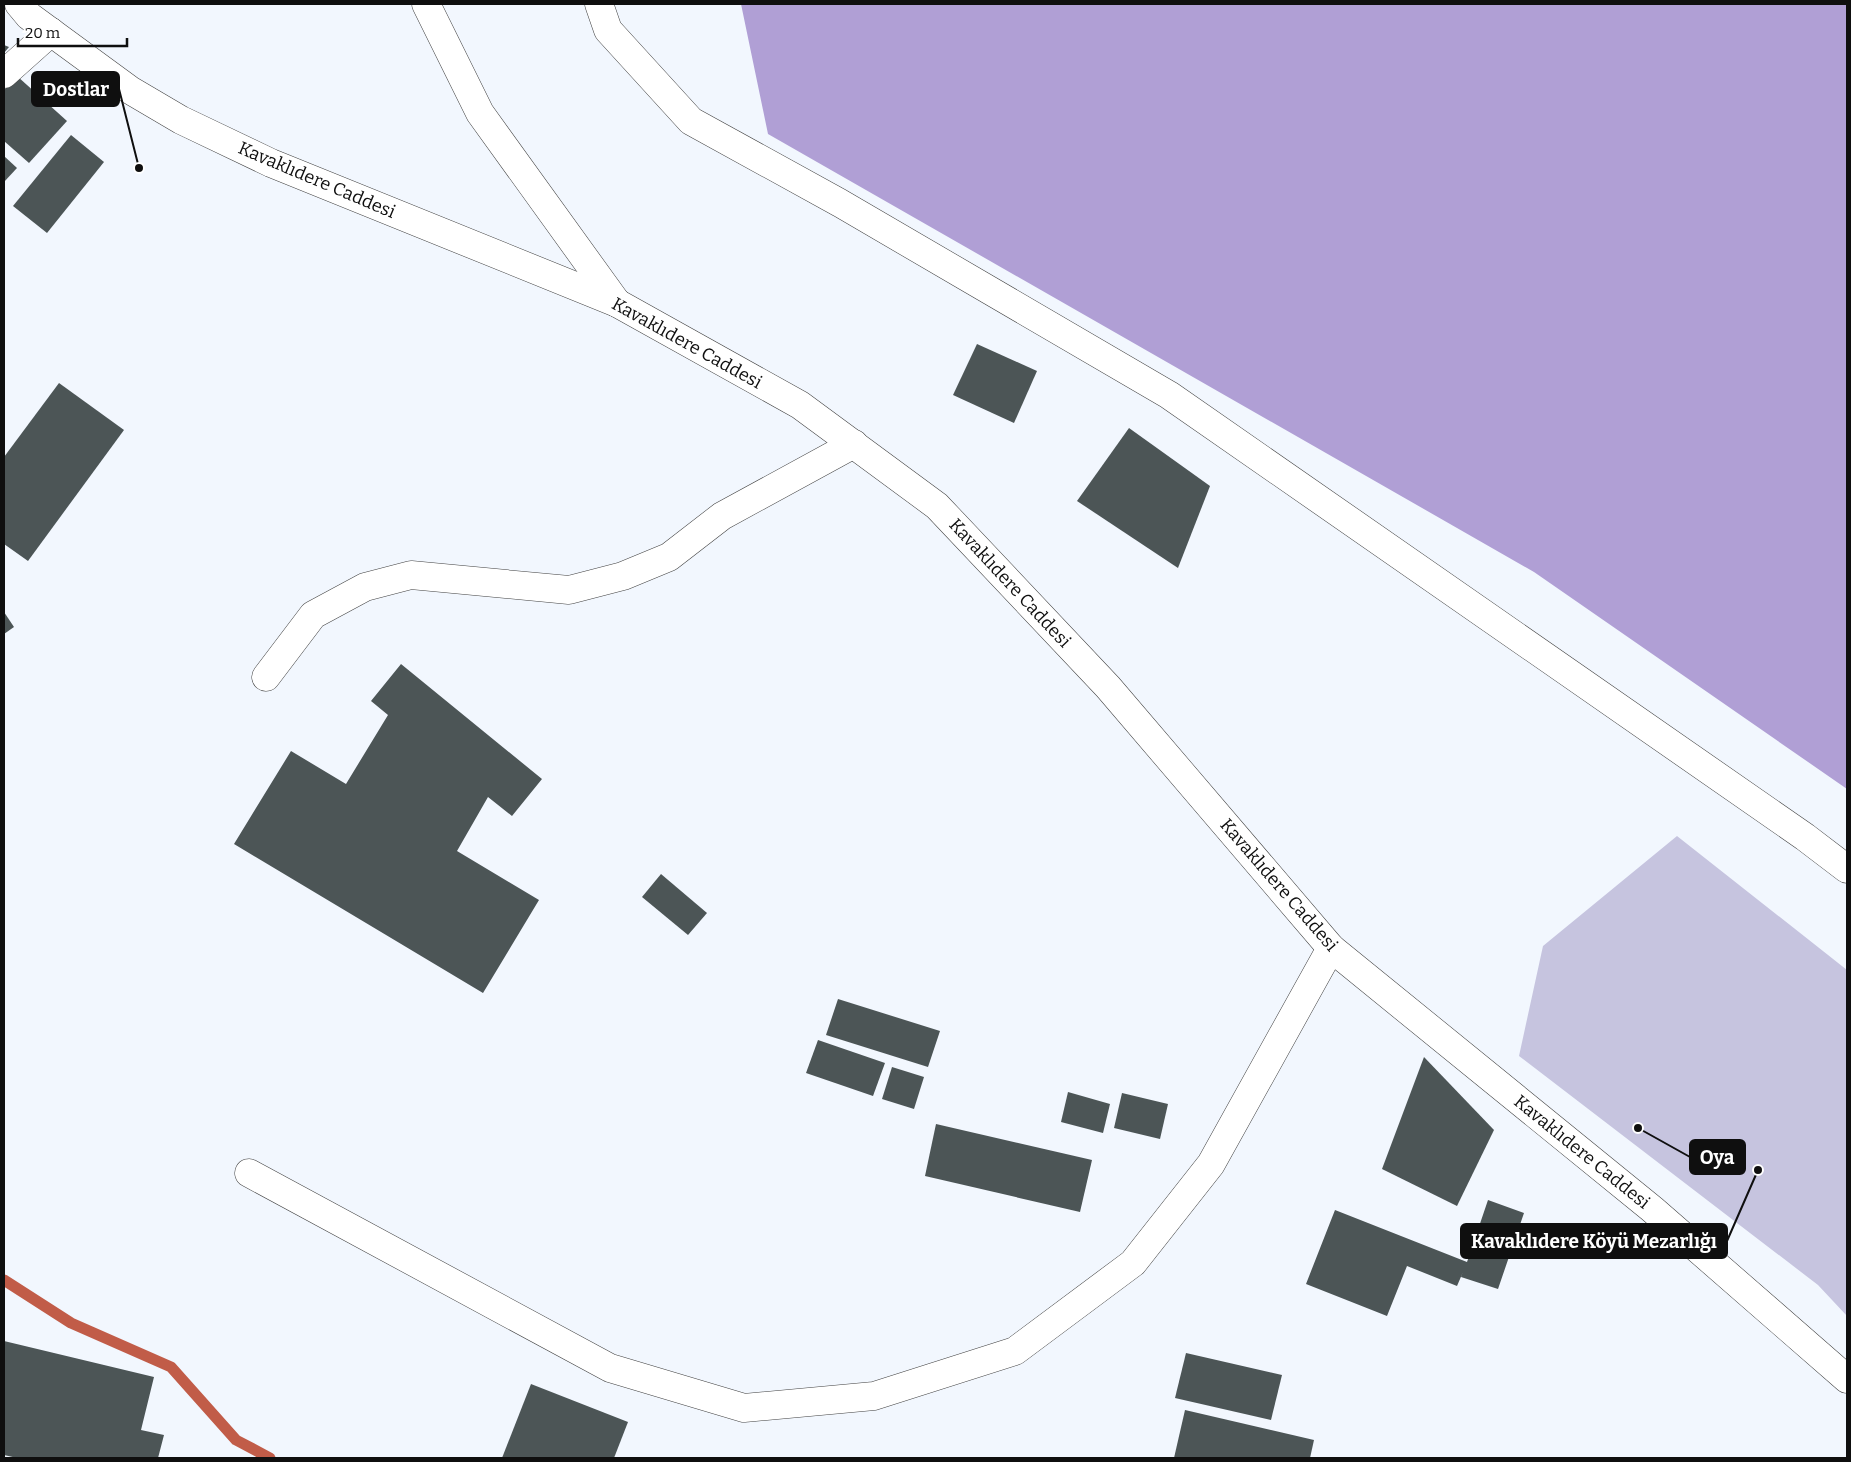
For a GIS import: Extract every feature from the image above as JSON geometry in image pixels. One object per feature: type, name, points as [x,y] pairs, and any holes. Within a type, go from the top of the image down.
[{"type":"street","name":"Kavaklıdere Caddesi","points":[[19,4],[29,16],[130,90],[181,120],[263,160],[617,303],[800,405],[937,506],[1108,687],[1332,948],[1652,1209],[1847,1379]]},
{"type":"street","points":[[426,4],[480,114],[617,303]]},
{"type":"street","points":[[599,4],[608,30],[690,121],[840,203],[1169,395],[1847,868]]},
{"type":"street","points":[[4,74],[51,32]]},
{"type":"street","points":[[266,677],[313,615],[365,587],[412,574],[569,590],[623,576],[670,558],[722,516],[854,444]]},
{"type":"street","points":[[249,1173],[610,1368],[744,1408],[874,1396],[1015,1351],[1133,1263],[1210,1164],[1332,948]]},
{"type":"shaded area","points":[[741,4],[1847,4],[1847,789],[1534,572],[768,134]]},
{"type":"shaded area","points":[[1677,836],[1847,970],[1847,1316],[1818,1285],[1519,1056],[1543,946]]},
{"type":"building","points":[[4,45],[9,47],[4,53]]},
{"type":"building","points":[[17,76],[67,121],[29,163],[4,141],[4,90]]},
{"type":"building","points":[[71,135],[104,162],[47,233],[13,206]]},
{"type":"building","points":[[4,156],[17,168],[4,182]]},
{"type":"building","points":[[977,344],[1037,371],[1014,423],[953,395]]},
{"type":"building","points":[[59,383],[124,430],[28,561],[4,544],[4,457]]},
{"type":"building","points":[[1129,428],[1210,486],[1178,568],[1077,501]]},
{"type":"building","points":[[4,612],[14,627],[4,634]]},
{"type":"building","points":[[401,664],[542,779],[512,816],[488,797],[457,851],[539,900],[483,993],[234,844],[291,751],[346,784],[388,715],[371,701]]},
{"type":"building","points":[[661,874],[707,913],[688,935],[642,897]]},
{"type":"building","points":[[838,999],[940,1031],[928,1067],[826,1035]]},
{"type":"building","points":[[818,1040],[885,1063],[873,1096],[806,1073]]},
{"type":"building","points":[[1424,1057],[1494,1130],[1457,1206],[1382,1169]]},
{"type":"building","points":[[892,1067],[924,1077],[914,1109],[882,1099]]},
{"type":"building","points":[[1068,1092],[1110,1104],[1103,1133],[1061,1122]]},
{"type":"building","points":[[1122,1093],[1168,1104],[1160,1139],[1114,1128]]},
{"type":"building","points":[[936,1124],[1092,1160],[1080,1212],[925,1176]]},
{"type":"building","points":[[1488,1200],[1524,1213],[1498,1289],[1461,1277],[1463,1272],[1457,1286],[1407,1266],[1387,1316],[1306,1284],[1335,1210],[1467,1262]]},
{"type":"building","points":[[4,1341],[154,1377],[141,1430],[164,1435],[158,1458],[17,1458],[4,1455]]},
{"type":"building","points":[[1186,1353],[1282,1375],[1271,1420],[1175,1398]]},
{"type":"building","points":[[531,1384],[628,1422],[614,1458],[502,1458]]},
{"type":"building","points":[[1185,1410],[1314,1440],[1310,1458],[1174,1458]]},
{"type":"waterway","points":[[4,1280],[71,1323],[171,1367],[236,1440],[270,1458]]},
{"type":"place","name":"Dostlar","points":[[139,168]]},
{"type":"place","name":"Oya","points":[[1638,1128]]},
{"type":"place","name":"Kavaklıdere Köyü Mezarlığı","points":[[1758,1170]]}]
